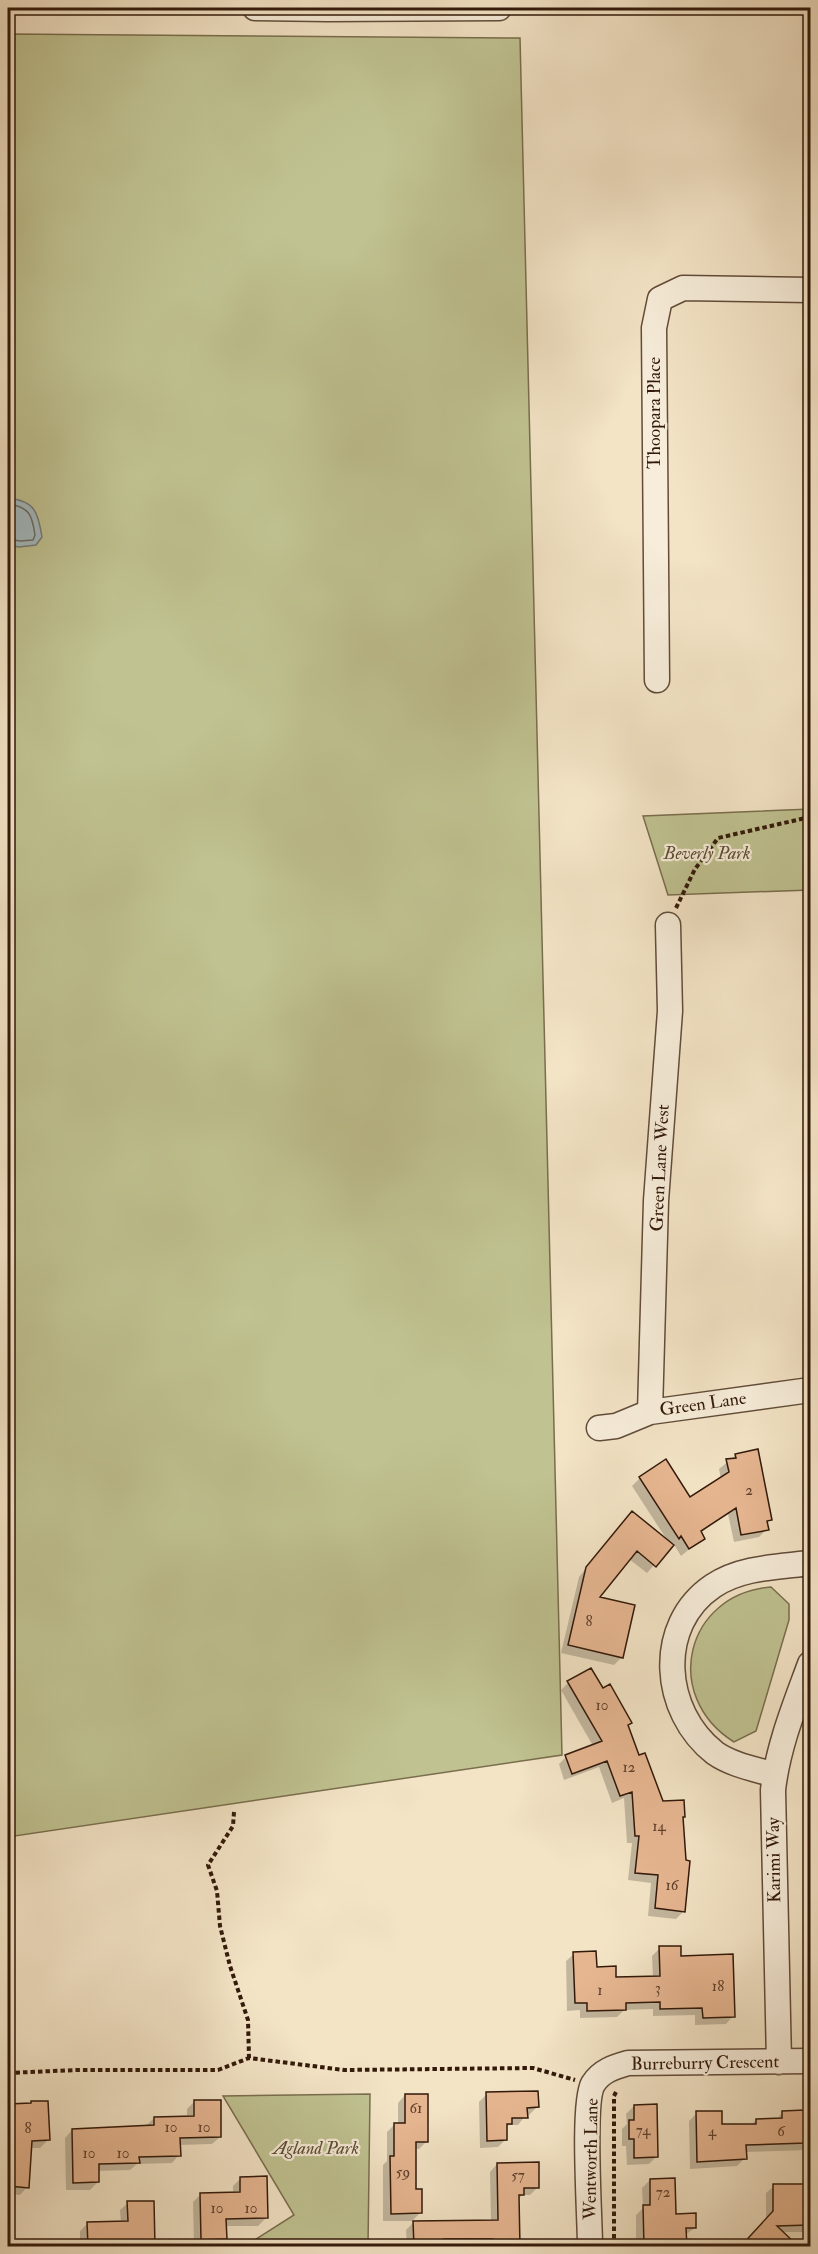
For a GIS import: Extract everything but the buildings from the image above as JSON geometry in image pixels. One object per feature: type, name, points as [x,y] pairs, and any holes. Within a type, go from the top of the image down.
[{"type":"street","points":[[255,8],[499,8]]},
{"type":"street","name":"Thoopara Place","points":[[657,680],[654,328],[660,299],[683,288],[810,290]]},
{"type":"street","name":"Green Lane West","points":[[650,1412],[656,1201],[670,1011],[668,925]]},
{"type":"street","name":"Green Lane","points":[[599,1428],[616,1426],[650,1412],[810,1390]]},
{"type":"street","points":[[775,1775],[723,1758],[693,1731],[675,1696],[672,1672],[675,1644],[679,1631],[693,1607],[713,1586],[741,1573],[810,1563]]},
{"type":"street","name":"Karimi Way","points":[[779,2062],[773,1809],[775,1775],[788,1726],[810,1664]]},
{"type":"street","name":"Burreburry Crescent","points":[[597,2080],[628,2063],[810,2061]]},
{"type":"street","name":"Wentworth Lane","points":[[590,2247],[588,2110],[597,2080]]},
{"type":"path","points":[[668,925],[695,868],[718,838],[810,817]]},
{"type":"path","points":[[234,1812],[233,1826],[208,1865],[217,1891],[220,1926],[230,1966],[248,2020],[249,2058]]},
{"type":"path","points":[[8,2073],[77,2070],[218,2070],[249,2058],[344,2070],[533,2068],[597,2080]]},
{"type":"path","points":[[614,2247],[614,2096],[628,2063]]},
{"type":"green space","points":[[8,34],[520,38],[562,1755],[8,1837]]},
{"type":"green space","name":"Beverly Park","points":[[810,809],[810,890],[668,895],[643,816]]},
{"type":"green space","points":[[771,1587],[789,1604],[789,1620],[756,1731],[734,1742],[711,1722],[697,1699],[691,1675],[693,1650],[702,1627],[719,1608],[742,1594]]},
{"type":"green space","name":"Agland Park","points":[[370,2094],[368,2246],[245,2246],[294,2215],[223,2096]]},
{"type":"water","points":[[8,498],[30,505],[37,514],[42,537],[36,545],[19,547],[8,545]]}]
